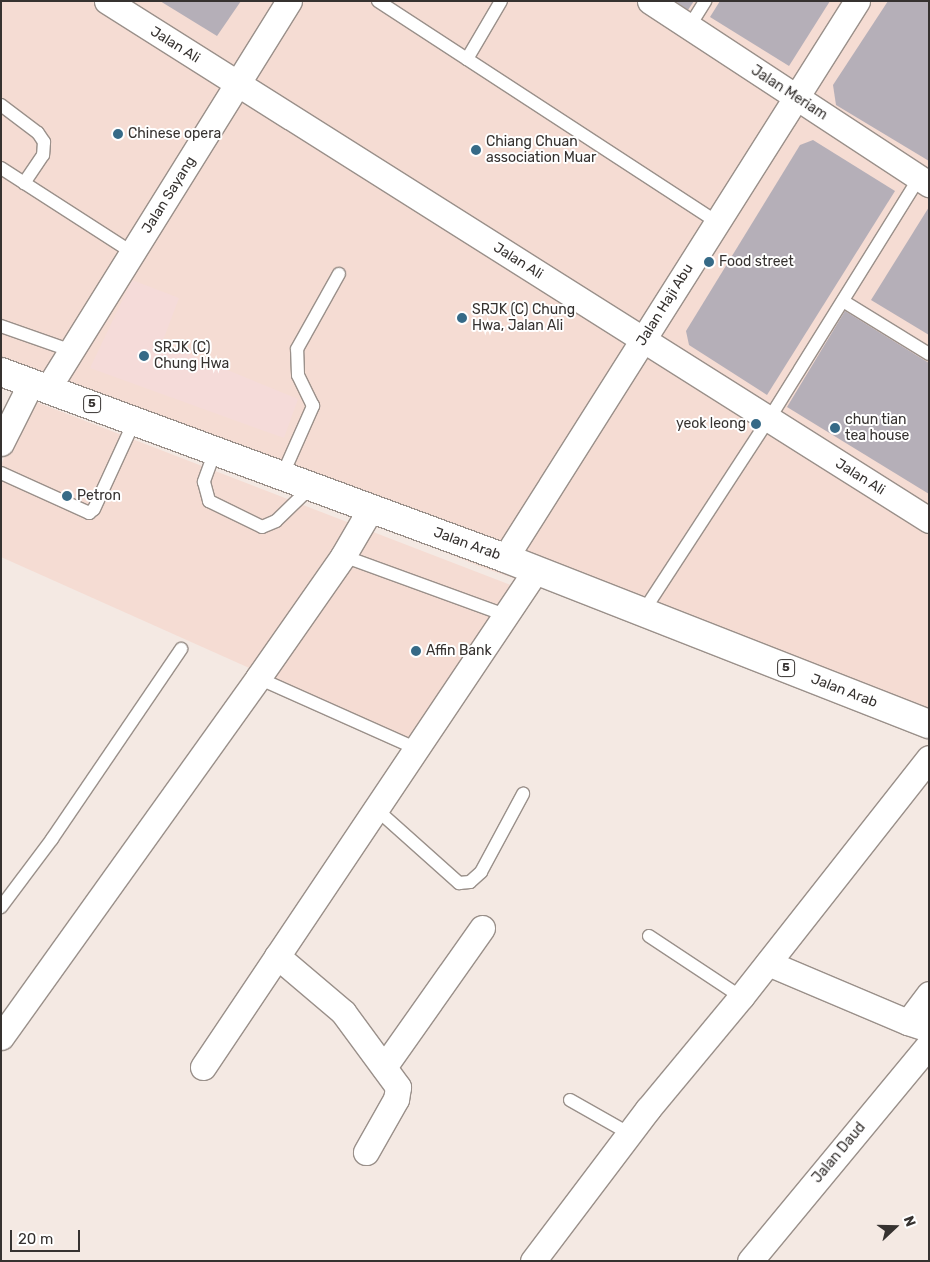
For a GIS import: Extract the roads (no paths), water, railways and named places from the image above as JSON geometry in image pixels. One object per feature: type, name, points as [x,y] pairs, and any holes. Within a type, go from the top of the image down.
[{"type":"main road","name":"Jalan Arab","points":[[1,372],[536,570],[929,724]]},
{"type":"street","name":"Jalan Ali","points":[[107,1],[929,520]]},
{"type":"street","name":"Jalan Sayang","points":[[1,443],[40,386],[72,351],[289,1]]},
{"type":"street","name":"Jalan Meriam","points":[[650,1],[924,181]]},
{"type":"street","name":"Jalan Haji Abu","points":[[504,558],[857,1]]},
{"type":"street","points":[[1,1037],[258,678],[343,556],[371,508]]},
{"type":"street","points":[[203,1067],[536,570]]},
{"type":"street","points":[[533,1261],[630,1134],[741,997],[929,758]]},
{"type":"street","points":[[384,1067],[482,928]]},
{"type":"street","points":[[277,956],[343,1012],[398,1087],[396,1099],[366,1152]]},
{"type":"street","points":[[768,963],[918,1026],[929,994]]},
{"type":"street","name":"Jalan Daud","points":[[750,1261],[929,1045]]},
{"type":"lane","points":[[378,1],[717,222]]},
{"type":"lane","points":[[467,59],[501,1]]},
{"type":"lane","points":[[689,27],[705,1]]},
{"type":"lane","points":[[1,105],[38,133],[44,142],[43,155],[24,183]]},
{"type":"lane","points":[[1,168],[133,253]]},
{"type":"lane","points":[[643,612],[769,419],[843,301],[924,181]]},
{"type":"lane","points":[[282,476],[313,406],[298,375],[297,349],[339,274]]},
{"type":"lane","points":[[843,301],[929,354]]},
{"type":"lane","points":[[1,326],[72,351]]},
{"type":"lane","points":[[1,473],[89,513],[94,509],[135,420]]},
{"type":"lane","points":[[215,451],[204,482],[208,501],[262,527],[276,521],[311,487]]},
{"type":"lane","points":[[343,556],[505,615]]},
{"type":"lane","points":[[1,907],[52,839],[181,649]]},
{"type":"lane","points":[[258,678],[415,748]]},
{"type":"lane","points":[[375,808],[459,883],[470,882],[481,872],[523,794]]},
{"type":"lane","points":[[649,936],[741,997]]},
{"type":"lane","points":[[570,1100],[630,1134]]},
{"type":"place","name":"Chinese opera","points":[[118,134]]},
{"type":"place","name":"Chiang Chuan association Muar","points":[[476,150]]},
{"type":"place","name":"Food street","points":[[709,262]]},
{"type":"place","name":"SRJK (C) Chung Hwa, Jalan Ali","points":[[462,318]]},
{"type":"place","name":"SRJK (C) Chung Hwa","points":[[144,356]]},
{"type":"place","name":"yeok leong","points":[[756,424]]},
{"type":"place","name":"chun tian tea house","points":[[835,428]]},
{"type":"place","name":"Petron","points":[[67,496]]},
{"type":"place","name":"Affin Bank","points":[[416,651]]}]
